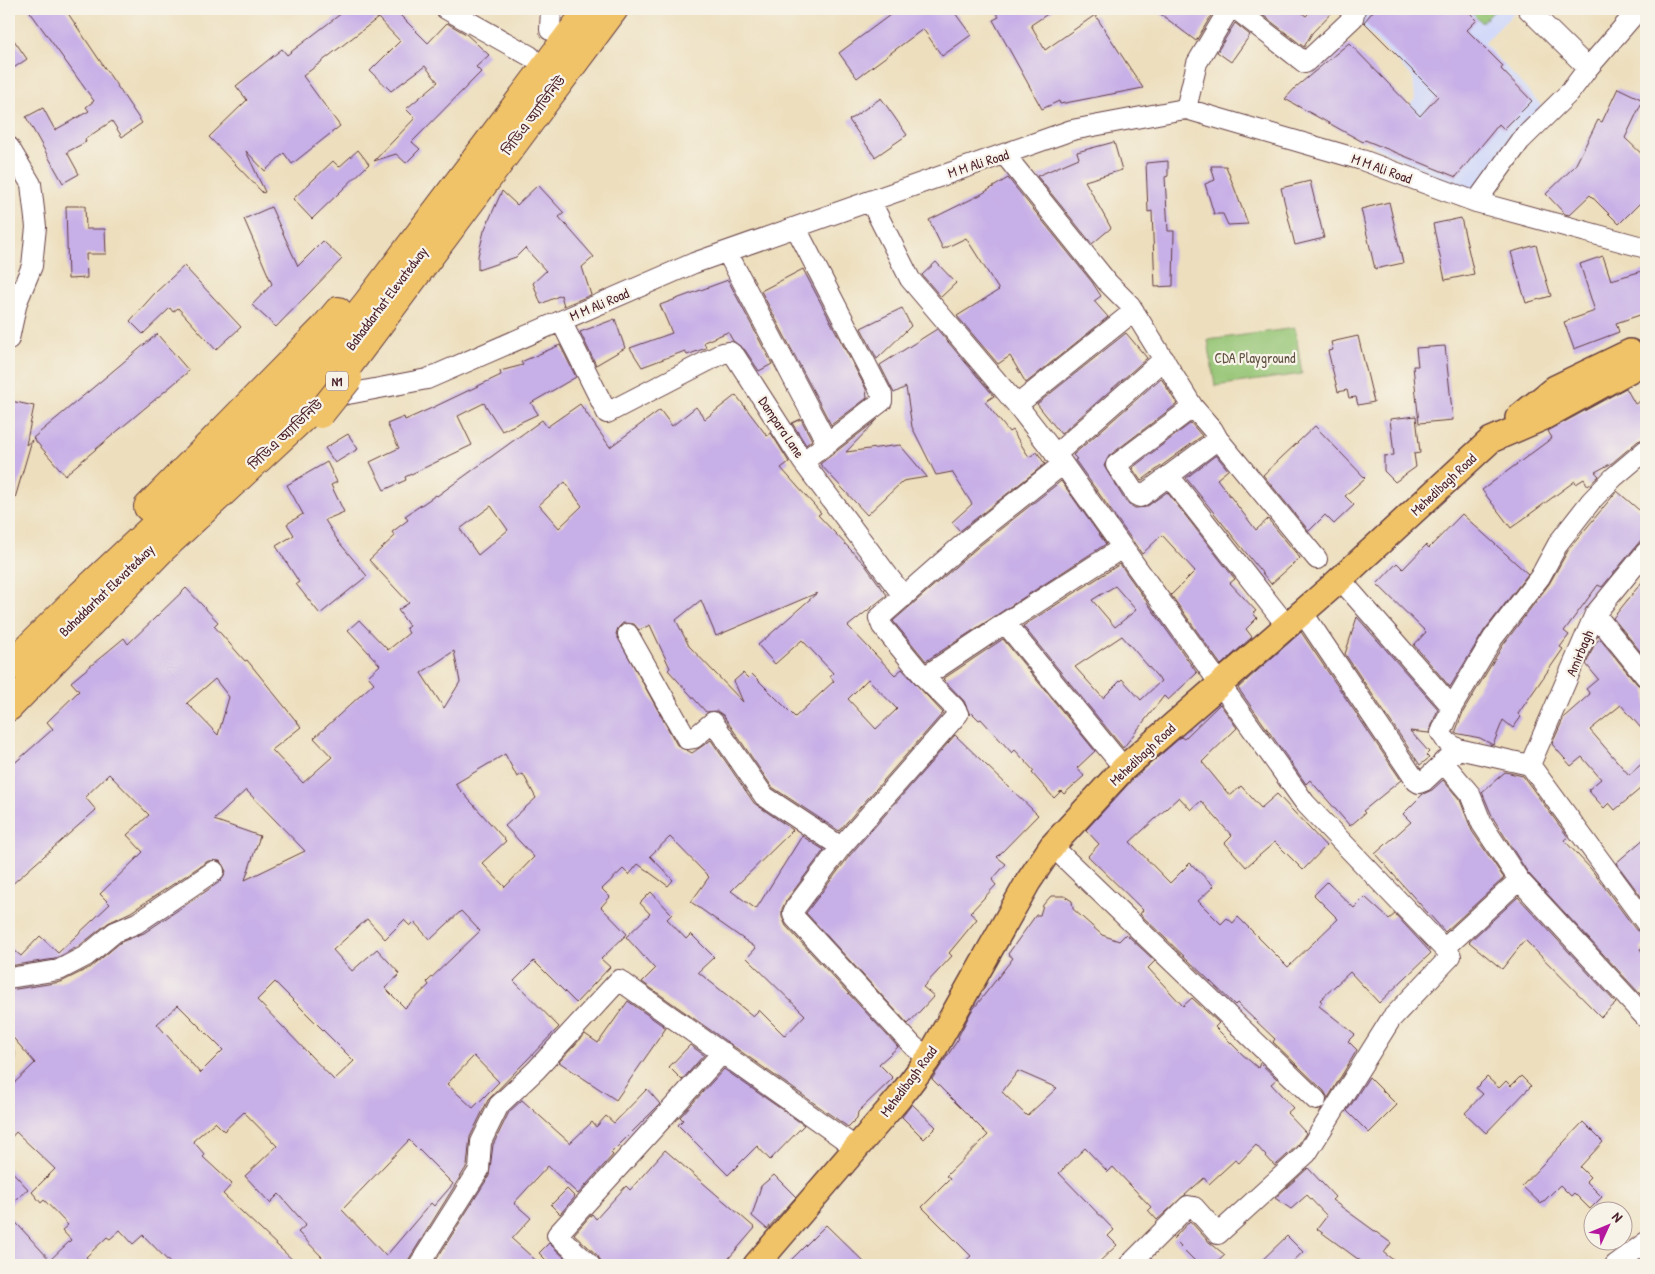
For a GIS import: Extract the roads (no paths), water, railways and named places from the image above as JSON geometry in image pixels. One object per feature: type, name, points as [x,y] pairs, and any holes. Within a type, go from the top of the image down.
[{"type":"highway","points":[[9,641],[172,484],[324,328],[471,144],[530,56],[551,19],[566,9]]},
{"type":"highway","name":"Bahaddarhat Elevatedway","points":[[9,667],[81,595],[293,396],[368,302],[589,9]]},
{"type":"highway","name":"Bahaddarhat Elevatedway","points":[[9,687],[90,604],[297,413],[380,308],[604,9]]},
{"type":"highway","name":"সিডিএ অ্যাভিনিউ","points":[[9,707],[162,549],[322,406],[578,55],[614,9]]},
{"type":"highway","points":[[9,719],[348,379],[631,9]]},
{"type":"main road","points":[[1491,440],[1555,388],[1646,344]]},
{"type":"main road","name":"Mehedibagh Road","points":[[756,1265],[855,1147],[899,1098],[929,1058],[1028,882],[1052,846],[1124,768],[1340,579],[1491,440],[1542,418],[1646,361]]},
{"type":"street","points":[[446,9],[530,56]]},
{"type":"street","points":[[1186,109],[1197,63],[1229,9]]},
{"type":"street","points":[[1236,9],[1305,63],[1353,18],[1355,9]]},
{"type":"street","points":[[1528,9],[1588,68]]},
{"type":"street","points":[[1476,202],[1520,141],[1570,92],[1588,68],[1639,9]]},
{"type":"street","name":"M M Ali Road","points":[[322,406],[427,379],[694,263],[1072,130],[1186,109],[1362,160],[1476,202],[1646,248]]},
{"type":"street","points":[[9,147],[32,184],[36,227],[32,266],[17,302],[9,339]]},
{"type":"street","points":[[1004,155],[1108,283],[1134,311],[1193,407],[1214,430],[1218,439],[1317,559]]},
{"type":"street","points":[[871,202],[910,279],[1017,405],[1059,460],[1305,804],[1445,948],[1450,957],[1392,1019],[1307,1153],[1218,1234],[1194,1208],[1188,1206],[1129,1265]]},
{"type":"street","name":"Dampara Lane","points":[[561,321],[607,413],[723,353],[730,352],[735,356],[803,462],[882,401],[882,395],[796,228]]},
{"type":"street","points":[[727,252],[827,442]]},
{"type":"street","points":[[1017,405],[1134,311]]},
{"type":"street","points":[[929,1058],[913,1046],[793,914],[795,908],[841,847],[892,786],[958,714],[954,707],[924,677],[882,626],[879,618],[1059,460],[1164,359]]},
{"type":"street","points":[[1193,407],[1116,465],[1117,470],[1140,497],[1218,439]]},
{"type":"street","points":[[1646,450],[1614,477],[1591,501],[1560,542],[1540,577],[1493,638],[1452,707],[1441,733],[1447,742],[1450,756],[1470,794],[1482,824],[1518,880],[1646,1018]]},
{"type":"street","points":[[803,462],[904,597]]},
{"type":"street","points":[[1169,476],[1295,619],[1419,784],[1450,756]]},
{"type":"street","points":[[924,677],[1004,623],[1122,548]]},
{"type":"street","name":"Amirbagh","points":[[1530,765],[1596,614],[1646,552]]},
{"type":"street","points":[[1340,579],[1452,707]]},
{"type":"street","points":[[1596,614],[1646,677]]},
{"type":"street","points":[[1004,623],[1124,768]]},
{"type":"street","points":[[628,634],[686,739],[694,738],[713,722],[764,796],[841,847]]},
{"type":"street","points":[[1450,756],[1530,765],[1646,923]]},
{"type":"street","points":[[1052,846],[1316,1100]]},
{"type":"street","points":[[9,978],[59,970],[86,956],[115,932],[144,918],[214,871]]},
{"type":"street","points":[[1445,948],[1518,880]]},
{"type":"street","points":[[420,1265],[479,1170],[481,1142],[498,1105],[536,1070],[616,982],[623,982],[855,1147]]},
{"type":"street","points":[[590,1265],[557,1235],[722,1052]]},
{"type":"street","points":[[1615,1265],[1646,1242]]},
{"type":"water","points":[[9,1045],[15,1055],[12,1074],[9,1076]]},
{"type":"park label","name":"CDA Playground","points":[[1255,357]]}]
